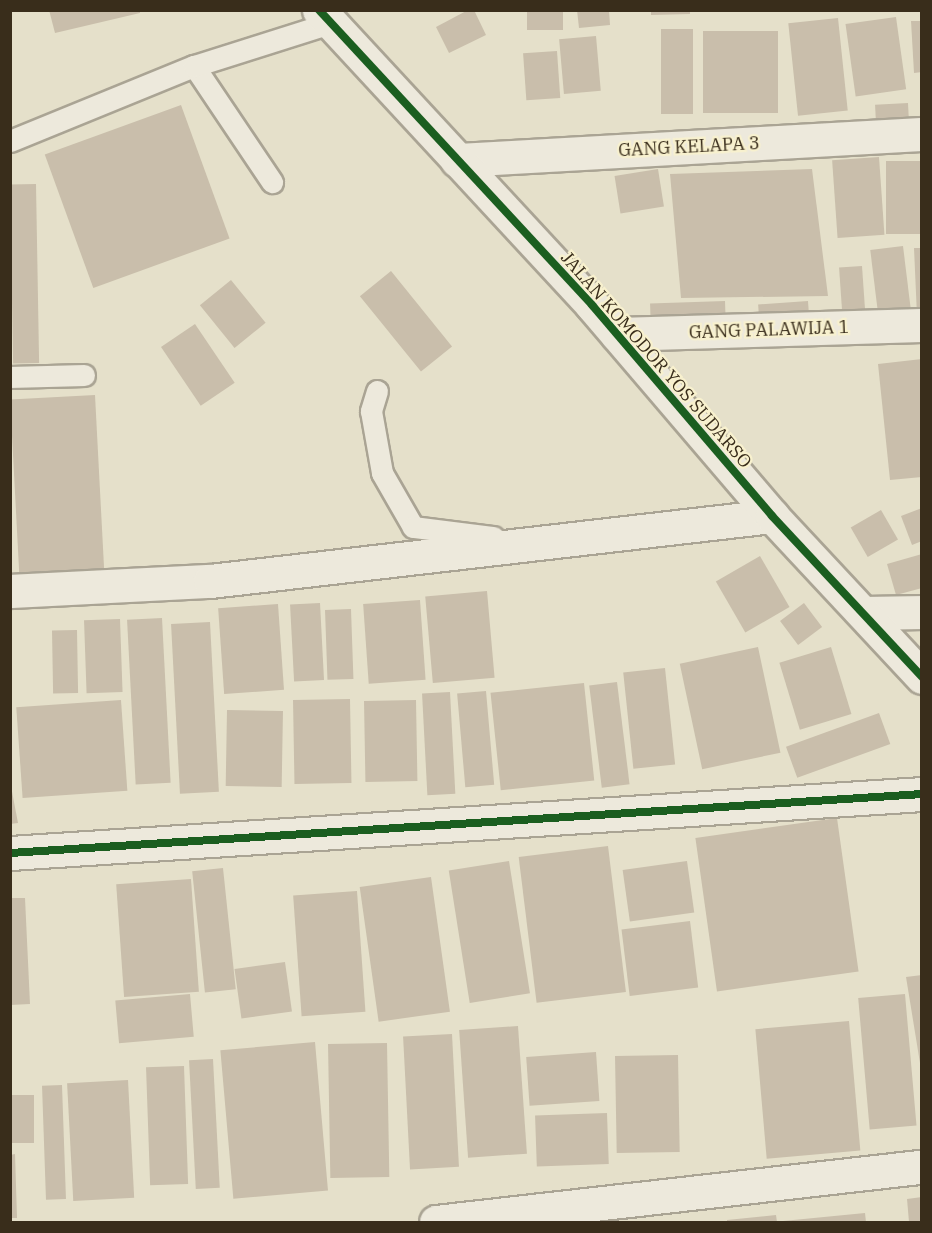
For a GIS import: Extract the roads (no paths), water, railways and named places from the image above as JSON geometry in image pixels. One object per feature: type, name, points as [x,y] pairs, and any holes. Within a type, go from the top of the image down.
[{"type":"street","name":"JALAN KOMODOR YOS SUDARSO","points":[[324,17],[617,334],[772,516],[865,613],[921,677]]},
{"type":"street","name":"GANG KELAPA 3","points":[[457,160],[921,134]]},
{"type":"street","name":"GANG PALAWIJA 1","points":[[617,334],[921,325]]},
{"type":"street","points":[[10,591],[210,581],[772,516]]},
{"type":"street","points":[[865,613],[921,612]]},
{"type":"street","points":[[10,853],[921,794]]},
{"type":"street","points":[[436,1222],[921,1167]]},
{"type":"lane","points":[[10,141],[194,66],[324,17]]},
{"type":"lane","points":[[194,66],[272,182]]},
{"type":"lane","points":[[10,377],[84,375]]},
{"type":"lane","points":[[377,391],[371,411],[382,473],[413,527],[479,537],[583,539]]}]
